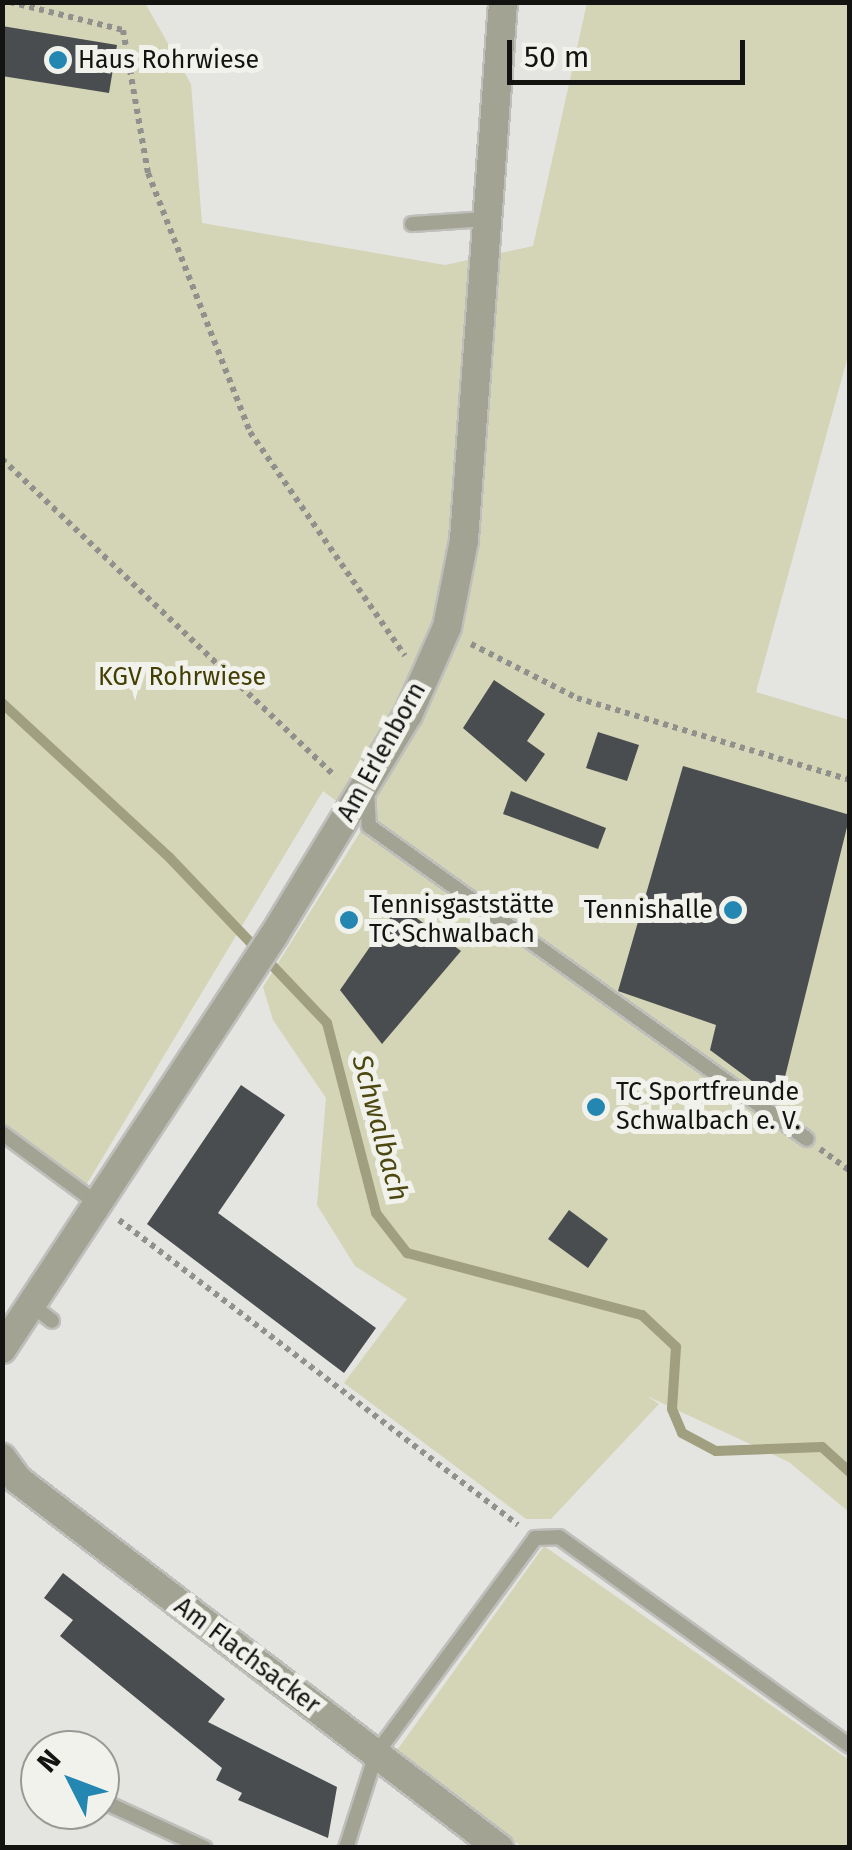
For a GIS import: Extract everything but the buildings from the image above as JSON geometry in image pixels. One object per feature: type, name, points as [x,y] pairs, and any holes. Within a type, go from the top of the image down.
[{"type":"street","name":"Am Erlenborn","points":[[2,1349],[42,1314],[98,1204],[274,935],[367,784],[447,627],[464,540],[503,2]]},
{"type":"street","name":"Am Flachsacker","points":[[2,1458],[18,1480],[499,1848]]},
{"type":"lane","points":[[412,224],[486,219]]},
{"type":"lane","points":[[367,784],[369,826],[808,1139]]},
{"type":"lane","points":[[2,1133],[98,1204]]},
{"type":"lane","points":[[346,1848],[376,1754],[535,1538],[559,1537],[850,1746]]},
{"type":"lane","points":[[120,1809],[205,1848]]},
{"type":"path","points":[[10,2],[123,30],[148,172],[250,432],[407,659],[398,674]]},
{"type":"path","points":[[2,459],[335,776]]},
{"type":"path","points":[[472,645],[578,698],[850,780]]},
{"type":"path","points":[[808,1139],[850,1171]]},
{"type":"path","points":[[98,1204],[535,1538]]},
{"type":"green space","name":"KGV Rohrwiese","points":[[3,3],[145,3],[191,84],[202,223],[445,265],[533,246],[587,3],[849,3],[849,352],[756,692],[849,720],[849,1512],[789,1462],[647,1396],[659,1404],[551,1519],[526,1519],[344,1383],[407,1299],[355,1266],[317,1205],[326,1098],[273,1020],[263,987],[366,823],[323,791],[85,1187],[3,1126]]},
{"type":"green space","points":[[544,1546],[849,1760],[849,1847],[522,1847],[395,1753]]},
{"type":"waterway","name":"Schwalbach","points":[[2,703],[169,857],[327,1023],[376,1213],[407,1253],[642,1315],[676,1347],[672,1409],[682,1433],[716,1451],[822,1447],[850,1472]]},
{"type":"place","name":"Haus Rohrwiese","points":[[58,60]]},
{"type":"place","name":"Tennishalle","points":[[733,910]]},
{"type":"place","name":"Tennisgaststätte TC Schwalbach","points":[[349,920]]},
{"type":"place","name":"TC Sportfreunde Schwalbach e. V.","points":[[596,1107]]}]
